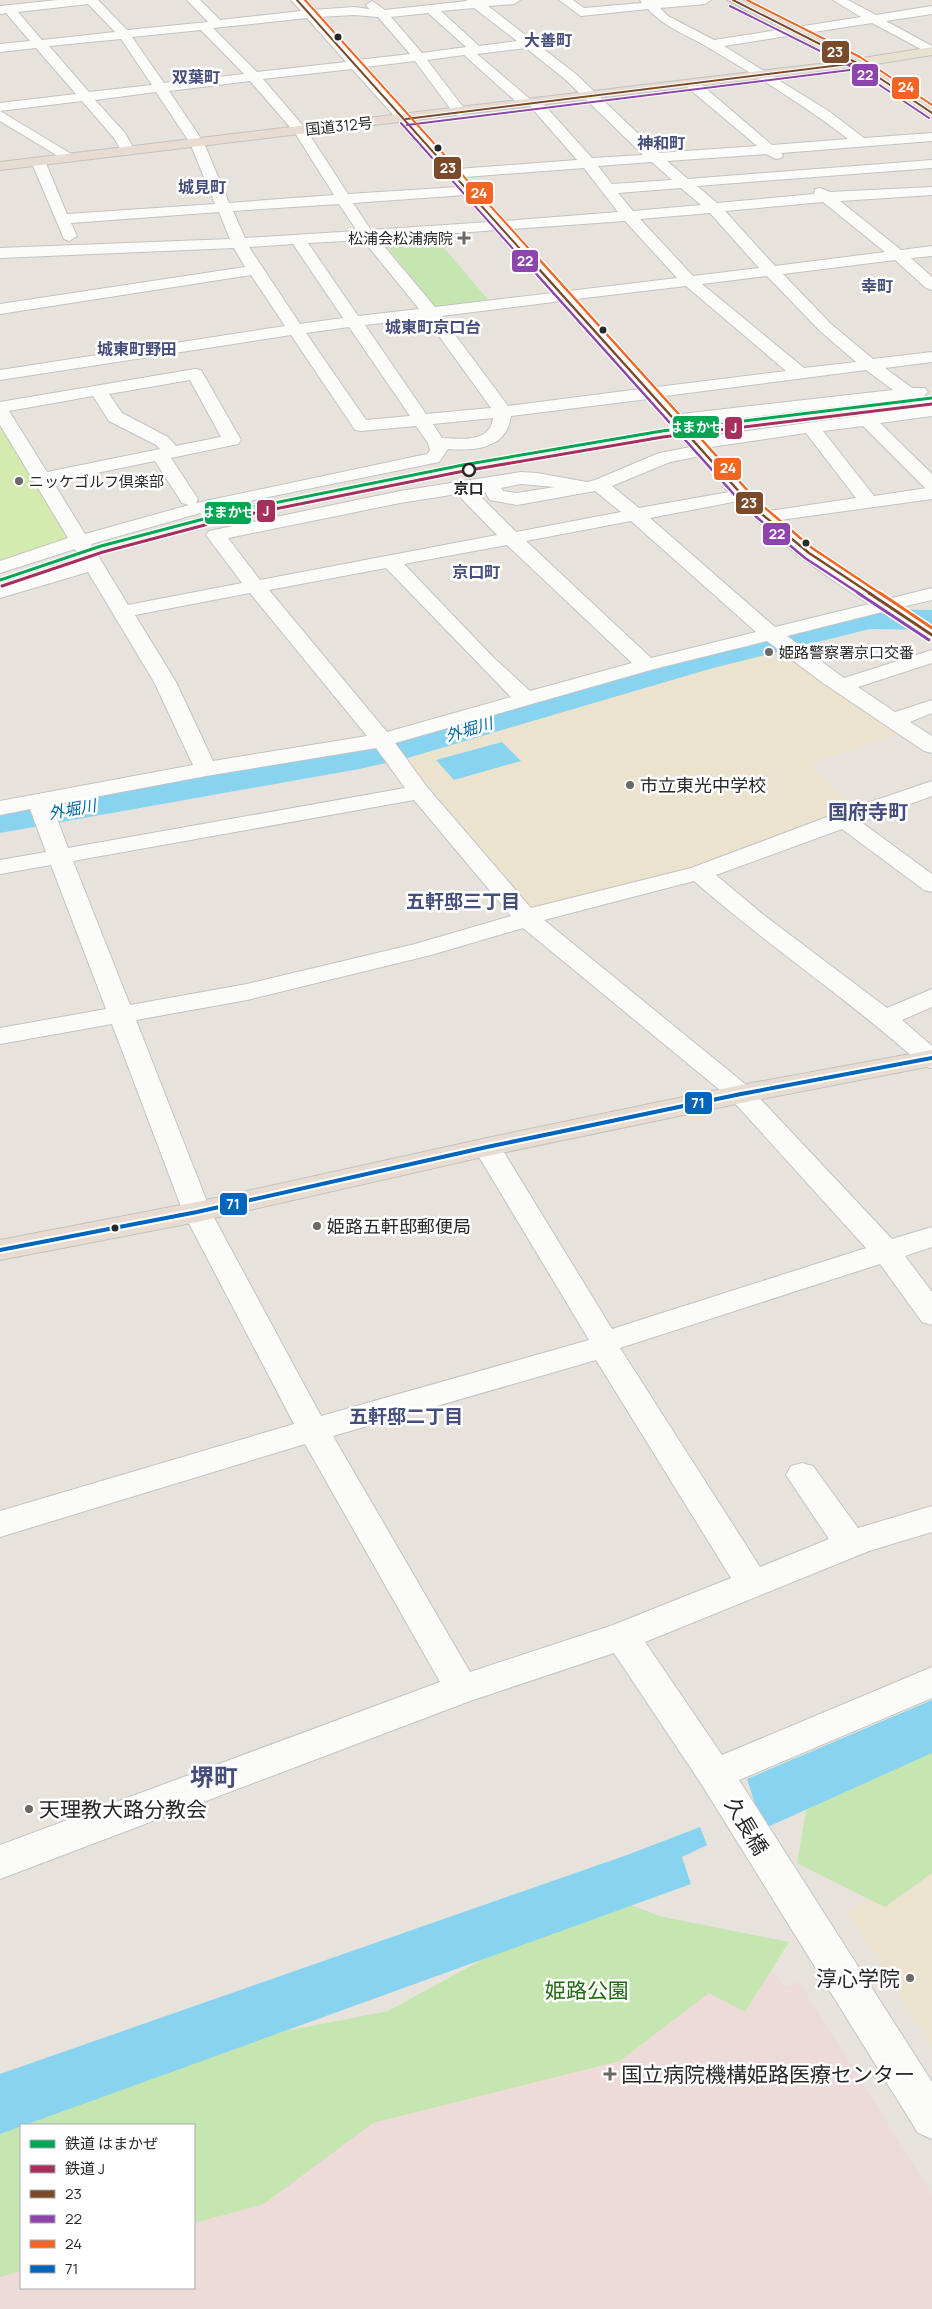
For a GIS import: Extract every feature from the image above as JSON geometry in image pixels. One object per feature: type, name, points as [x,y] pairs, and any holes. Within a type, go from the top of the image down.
[{"type":"highway","points":[[733,0],[857,63],[932,113]]},
{"type":"highway","name":"国道312号","points":[[0,166],[406,119],[857,63]]},
{"type":"highway","points":[[0,1250],[197,1212],[488,1147],[741,1094],[931,1059]]},
{"type":"main road","points":[[857,63],[932,51]]},
{"type":"main road","points":[[857,63],[932,56]]},
{"type":"street","points":[[4,10],[91,0],[124,34],[196,143],[240,243],[255,270],[361,426],[503,412],[932,357]]},
{"type":"street","points":[[193,0],[218,24]]},
{"type":"street","points":[[297,0],[358,64],[500,225],[677,420],[740,495],[763,517],[826,566],[932,635]]},
{"type":"street","points":[[366,0],[382,14],[420,57],[460,112]]},
{"type":"street","points":[[0,48],[311,14],[354,10],[382,14],[474,2],[514,0]]},
{"type":"street","points":[[565,0],[581,12],[649,3],[705,0]]},
{"type":"street","points":[[839,0],[932,51]]},
{"type":"street","points":[[474,2],[571,78],[654,158],[714,208],[825,327],[871,366],[932,410]]},
{"type":"street","points":[[649,3],[664,19],[712,44],[825,115],[860,142]]},
{"type":"street","points":[[431,9],[471,51],[530,103],[587,162],[629,216],[688,280],[800,374]]},
{"type":"street","points":[[4,10],[39,45],[120,136],[128,151]]},
{"type":"street","points":[[712,44],[932,10]]},
{"type":"street","points":[[204,26],[254,77],[300,131],[367,235],[430,312],[503,412],[500,429],[490,439],[464,444],[437,443]]},
{"type":"street","points":[[0,107],[526,44]]},
{"type":"street","points":[[691,83],[827,198],[898,254],[932,285]]},
{"type":"street","points":[[0,115],[68,158]]},
{"type":"street","points":[[455,173],[932,137]]},
{"type":"street","points":[[38,162],[46,175],[75,251]]},
{"type":"street","points":[[609,189],[932,164]]},
{"type":"street","points":[[62,220],[470,190]]},
{"type":"street","points":[[0,253],[240,243],[367,235],[629,216],[827,198],[930,193]]},
{"type":"street","points":[[0,567],[80,541],[222,501],[433,458],[439,451],[437,443],[297,239]]},
{"type":"street","points":[[0,375],[296,329],[932,250]]},
{"type":"street","points":[[0,309],[255,270]]},
{"type":"street","points":[[41,479],[232,440],[195,374],[0,408],[41,479],[121,612],[165,682],[206,769]]},
{"type":"street","points":[[98,390],[115,417],[162,441],[166,454],[190,499]]},
{"type":"street","points":[[677,420],[932,391]]},
{"type":"street","points":[[932,410],[701,447],[665,457],[592,486],[523,498],[506,499],[496,496],[491,490],[498,482],[460,487],[216,535],[254,585],[382,740],[420,792],[527,919],[741,1094],[888,1252],[932,1314]]},
{"type":"street","points":[[867,420],[932,484]]},
{"type":"street","points":[[812,428],[869,502]]},
{"type":"street","points":[[592,486],[636,513],[771,634],[842,686],[932,746]]},
{"type":"street","points":[[460,487],[511,538],[647,665]]},
{"type":"street","points":[[763,517],[932,493]]},
{"type":"street","points":[[121,612],[254,585],[740,495]]},
{"type":"street","points":[[390,561],[486,661],[527,700]]},
{"type":"street","points":[[0,592],[93,564]]},
{"type":"street","points":[[0,808],[42,809],[206,769],[382,740],[647,665],[887,607],[932,594]]},
{"type":"street","points":[[842,686],[932,656]]},
{"type":"street","points":[[894,720],[932,706]]},
{"type":"street","points":[[0,1036],[122,1016],[247,992],[412,952],[542,913],[699,873],[932,788]]},
{"type":"street","points":[[0,867],[420,792]]},
{"type":"street","points":[[42,809],[197,1212],[313,1430],[462,1689]]},
{"type":"street","points":[[843,819],[932,885]]},
{"type":"street","points":[[699,873],[723,895],[884,1019],[931,1059]]},
{"type":"street","points":[[884,1019],[932,997]]},
{"type":"street","points":[[488,1147],[604,1345],[753,1584]]},
{"type":"street","points":[[0,1524],[604,1345],[932,1237]]},
{"type":"street","points":[[802,1475],[851,1544]]},
{"type":"street","points":[[0,1862],[462,1689],[622,1636],[851,1544],[932,1519]]},
{"type":"street","name":"久長橋","points":[[622,1636],[714,1774],[932,2119]]},
{"type":"street","points":[[714,1774],[932,1682]]},
{"type":"shaded area","name":"市立東光中学校","points":[[772,645],[902,733],[810,764],[851,805],[851,811],[697,868],[532,909],[402,753]]},
{"type":"shaded area","name":"淳心学院","points":[[932,1860],[932,2047],[846,1910],[866,1901],[877,1884]]},
{"type":"shaded area","name":"国立病院機構姫路医療センター","points":[[705,1923],[727,1959],[754,1942],[785,1988],[799,1982],[932,2194],[932,2309],[0,2309],[0,2216],[20,2208],[20,2289],[195,2289],[195,2141],[491,2024]]},
{"type":"green space","points":[[432,234],[491,303],[434,307],[382,240],[390,237]]},
{"type":"green space","name":"ニッケゴルフ倶楽部","points":[[0,424],[74,539],[0,561]]},
{"type":"green space","points":[[932,1724],[932,1873],[885,1907],[797,1863],[812,1775]]},
{"type":"green space","name":"姫路公園","points":[[603,1894],[659,1916],[789,1942],[745,2012],[709,1993],[620,2061],[373,2123],[264,2204],[195,2223],[195,2124],[20,2124],[20,2271],[0,2277],[0,2118],[193,2049],[388,2011]]},
{"type":"water","points":[[502,742],[521,761],[454,780],[436,760]]},
{"type":"water","points":[[932,1700],[932,1753],[763,1829],[747,1779]]},
{"type":"water","points":[[700,1827],[707,1845],[682,1857],[691,1884],[28,2124],[20,2124],[20,2127],[0,2134],[0,2074],[627,1855]]},
{"type":"waterway","name":"外堀川","points":[[0,822],[359,758],[404,748],[701,661],[870,619],[932,620]]},
{"type":"rail line","name":"はまかぜ","points":[[0,580],[101,546],[234,511],[463,465],[662,431],[932,398]]},
{"type":"rail line","name":"J","points":[[2,586],[103,552],[235,517],[464,471],[663,437],[932,404]]},
{"type":"transit line","name":"23","points":[[297,0],[752,506],[809,553],[932,635]]},
{"type":"transit line","name":"24","points":[[305,0],[757,501],[812,548],[932,628]]},
{"type":"transit line","name":"23","points":[[733,0],[857,63],[932,113]]},
{"type":"transit line","name":"24","points":[[747,0],[860,57],[932,105]]},
{"type":"transit line","name":"22","points":[[730,6],[854,68],[929,118]]},
{"type":"transit line","name":"23","points":[[406,119],[857,63]]},
{"type":"transit line","name":"22","points":[[407,125],[858,69]]},
{"type":"transit line","name":"22","points":[[401,123],[748,510],[805,558],[929,640]]},
{"type":"transit line","name":"71","points":[[0,1250],[197,1212],[487,1147],[741,1094],[932,1058]]},
{"type":"place","name":"松浦会松浦病院","points":[[464,238]]},
{"type":"place","name":"京口","points":[[469,470]]},
{"type":"place","name":"ニッケゴルフ倶楽部","points":[[19,481]]},
{"type":"place","name":"姫路警察署京口交番","points":[[769,652]]},
{"type":"place","name":"市立東光中学校","points":[[630,785]]},
{"type":"place","name":"姫路五軒邸郵便局","points":[[317,1226]]},
{"type":"place","name":"天理教大路分教会","points":[[29,1809]]},
{"type":"place","name":"淳心学院","points":[[910,1978]]},
{"type":"place","name":"国立病院機構姫路医療センター","points":[[610,2074]]},
{"type":"district","name":"大善町","points":[[548,40]]},
{"type":"district","name":"双葉町","points":[[196,77]]},
{"type":"district","name":"神和町","points":[[661,143]]},
{"type":"district","name":"城見町","points":[[202,187]]},
{"type":"district","name":"幸町","points":[[877,286]]},
{"type":"district","name":"城東町京口台","points":[[433,327]]},
{"type":"district","name":"城東町野田","points":[[137,349]]},
{"type":"district","name":"京口町","points":[[476,572]]},
{"type":"district","name":"国府寺町","points":[[868,811]]},
{"type":"district","name":"五軒邸三丁目","points":[[463,901]]},
{"type":"district","name":"五軒邸二丁目","points":[[406,1416]]},
{"type":"district","name":"堺町","points":[[214,1776]]}]
